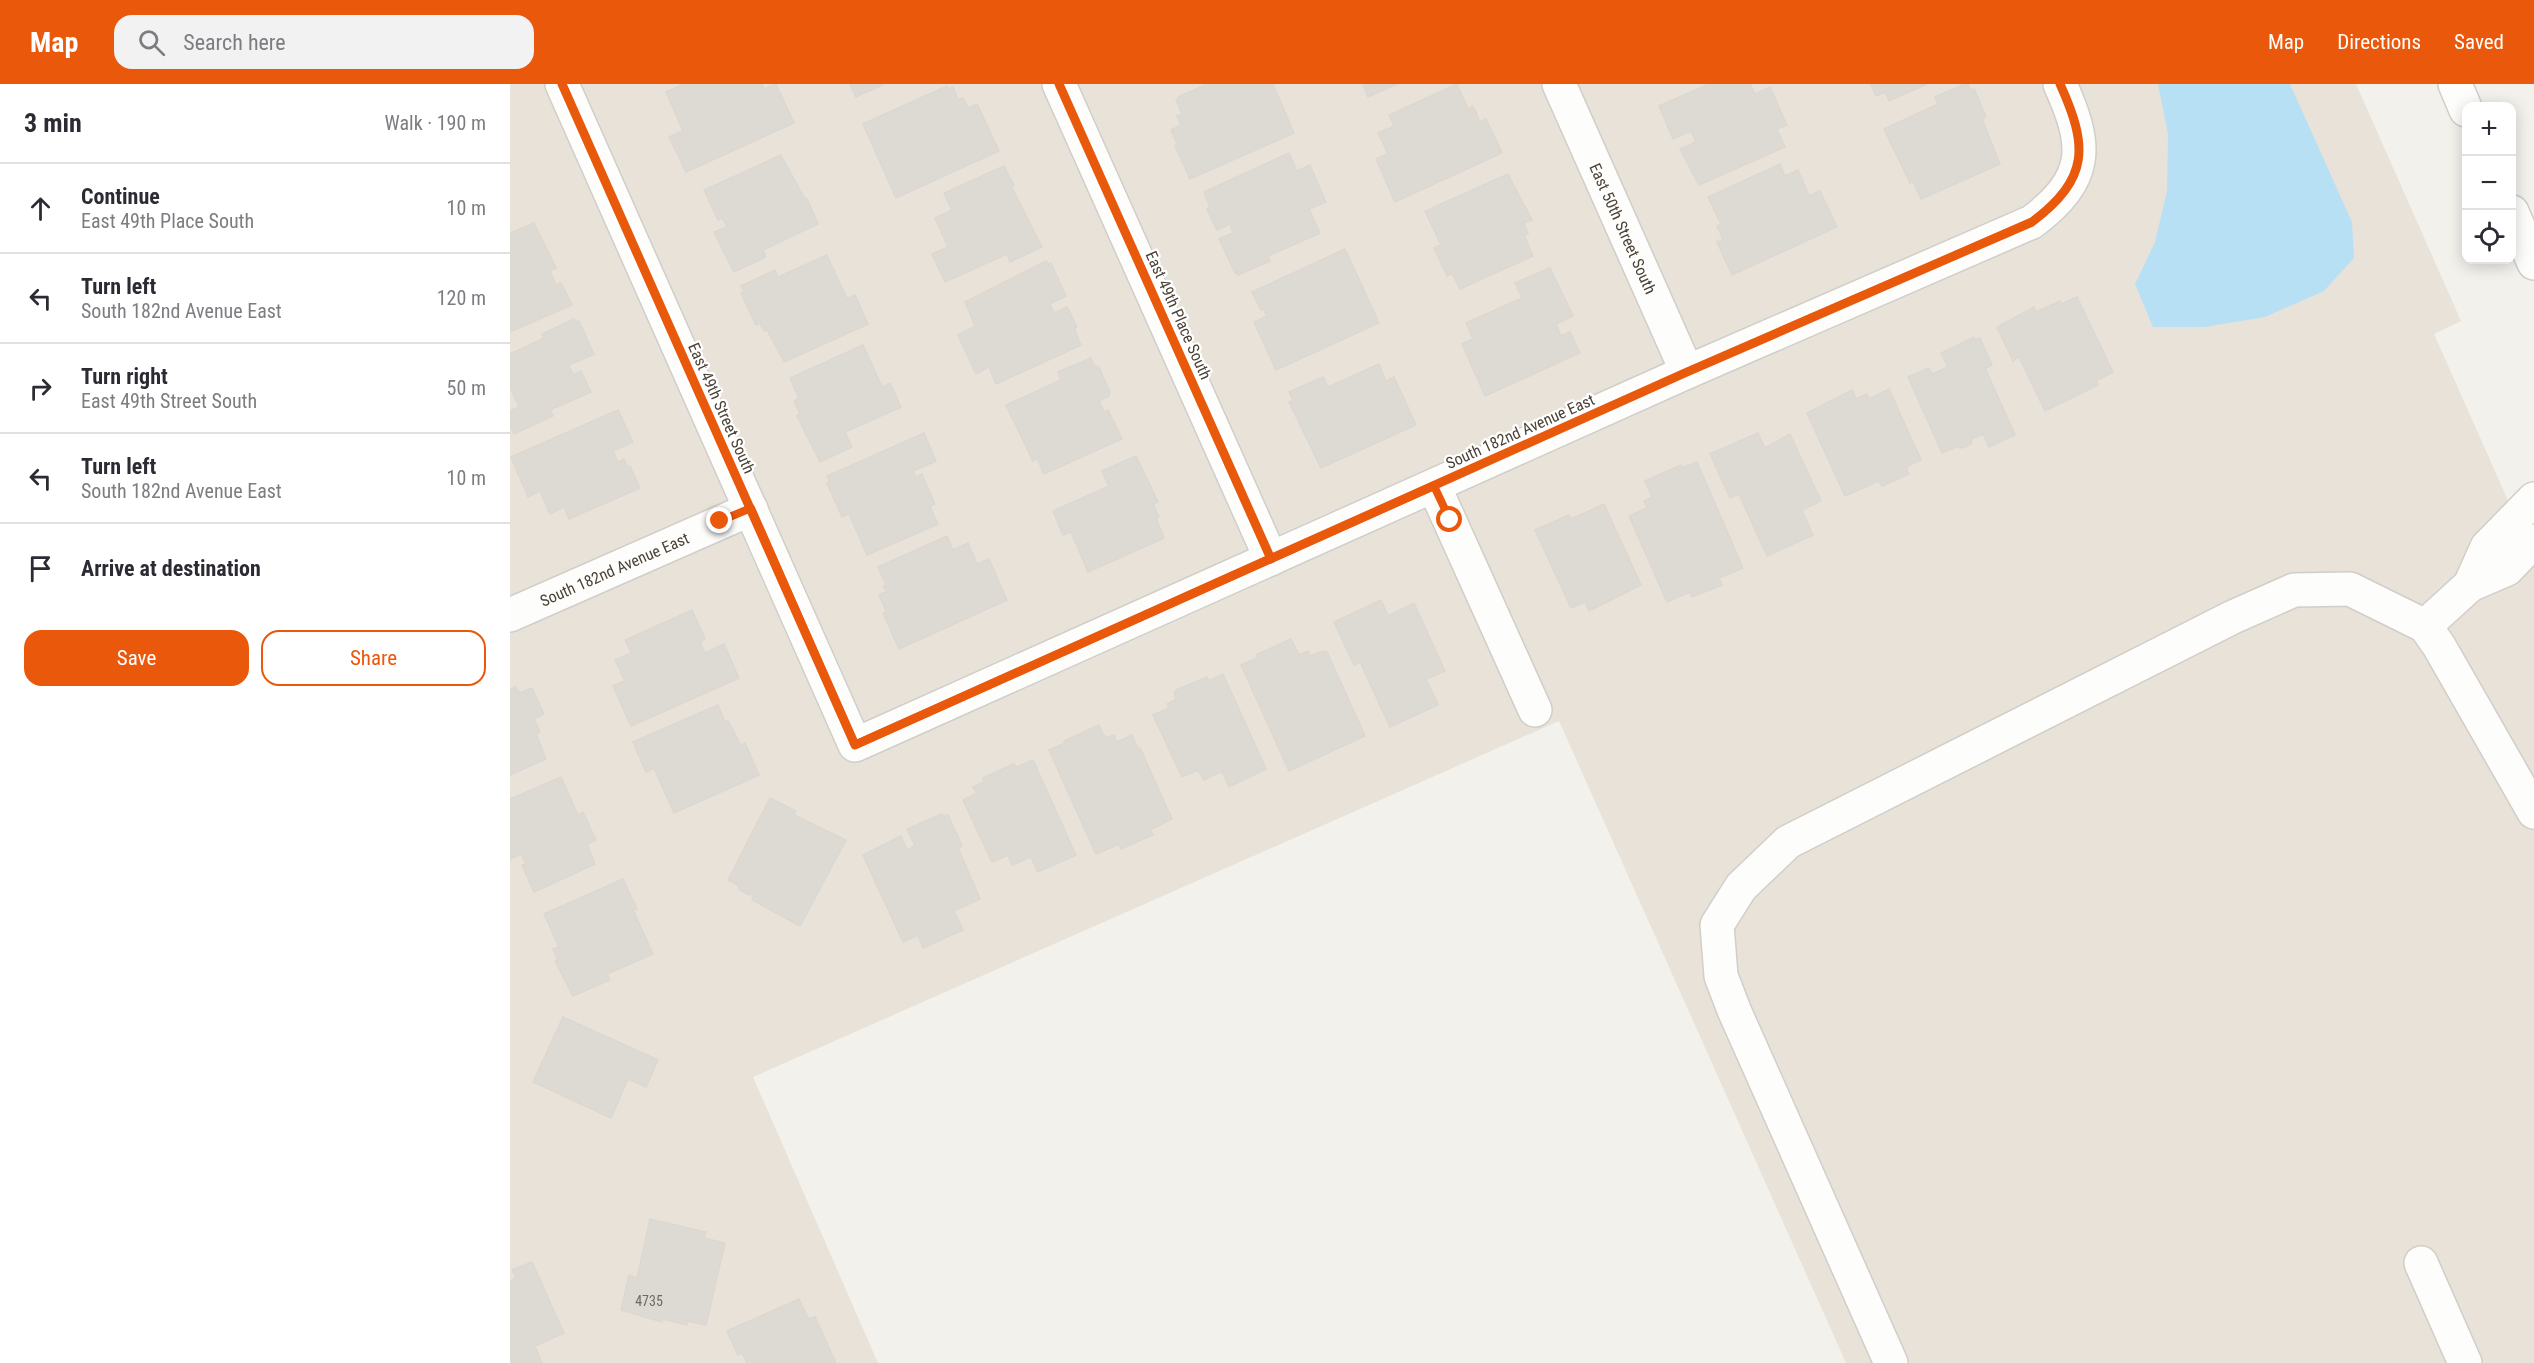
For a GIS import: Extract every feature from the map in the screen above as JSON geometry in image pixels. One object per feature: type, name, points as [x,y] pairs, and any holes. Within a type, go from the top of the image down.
[{"type":"street","name":"East 49th Street South","points":[[561,84],[855,745]]},
{"type":"street","name":"East 49th Place South","points":[[1059,84],[1271,559]]},
{"type":"street","name":"East 50th Street South","points":[[1559,84],[1687,372]]},
{"type":"street","name":"South 182nd Avenue East","points":[[855,745],[1687,372],[2032,222],[2064,194],[2078,165],[2080,141],[2076,122],[2060,84]]},
{"type":"street","points":[[2455,84],[2462,102]]},
{"type":"street","points":[[2516,223],[2534,263]]},
{"type":"street","points":[[1434,486],[1535,710]]},
{"type":"street","points":[[2470,585],[2487,547],[2534,499]]},
{"type":"street","name":"South 182nd Avenue East","points":[[510,615],[751,508]]},
{"type":"street","points":[[2425,626],[2470,585],[2507,569],[2534,541]]},
{"type":"street","points":[[1891,1363],[1721,976],[1717,925],[1741,887],[1788,842],[2233,617],[2294,590],[2350,588],[2425,626],[2439,646],[2534,812]]},
{"type":"street","points":[[2421,1263],[2465,1363]]},
{"type":"shaded area","points":[[510,84],[2356,84],[2461,321],[2434,334],[2534,559],[2534,1363],[1846,1363],[1559,721],[753,1077],[878,1363],[510,1363]]},
{"type":"water","points":[[2158,84],[2290,84],[2352,222],[2354,258],[2324,291],[2265,317],[2205,327],[2153,327],[2135,284],[2155,242],[2167,191],[2168,134]]},
{"type":"building","points":[[683,84],[762,84],[764,89],[776,84],[794,123],[686,172],[669,137],[683,131],[666,92]]},
{"type":"building","points":[[850,84],[884,84],[856,97]]},
{"type":"building","points":[[1207,84],[1273,84],[1294,133],[1190,179],[1175,146],[1177,144],[1171,130],[1181,125],[1177,116],[1182,114],[1176,100]]},
{"type":"building","points":[[1363,84],[1397,84],[1368,97]]},
{"type":"building","points":[[1457,84],[1468,109],[1473,106],[1480,122],[1486,119],[1502,153],[1395,202],[1376,159],[1388,154],[1378,133],[1394,126],[1389,115]]},
{"type":"building","points":[[1709,84],[1750,84],[1755,94],[1770,87],[1787,125],[1777,129],[1785,147],[1699,185],[1680,149],[1696,142],[1691,131],[1673,139],[1659,106]]},
{"type":"building","points":[[1871,84],[1927,84],[1889,101],[1886,92],[1876,96]]},
{"type":"building","points":[[1968,84],[1971,90],[1974,89],[1986,117],[1982,119],[2000,164],[1921,199],[1913,181],[1910,183],[1884,129],[1938,104],[1935,97]]},
{"type":"building","points":[[947,86],[948,89],[953,87],[958,100],[963,98],[968,108],[977,104],[999,151],[896,198],[863,124]]},
{"type":"building","points":[[1289,153],[1297,171],[1310,165],[1326,202],[1309,209],[1320,233],[1268,256],[1270,261],[1238,275],[1219,239],[1233,233],[1230,224],[1217,230],[1207,209],[1210,207],[1204,192]]},
{"type":"building","points":[[781,155],[807,199],[818,224],[763,250],[766,257],[734,272],[714,232],[727,227],[722,218],[718,220],[704,190]]},
{"type":"building","points":[[1780,164],[1785,176],[1798,170],[1809,196],[1820,191],[1837,227],[1732,275],[1717,242],[1723,239],[1717,226],[1721,224],[1708,197]]},
{"type":"building","points":[[1004,166],[1014,185],[1011,186],[1042,247],[1010,262],[1007,254],[945,282],[932,254],[948,247],[935,218],[952,210],[944,193]]},
{"type":"building","points":[[1508,174],[1532,220],[1524,223],[1528,234],[1524,235],[1533,256],[1460,289],[1452,273],[1447,276],[1434,248],[1441,245],[1425,211]]},
{"type":"building","points":[[534,223],[556,268],[550,271],[556,285],[561,283],[572,305],[510,332],[510,233]]},
{"type":"building","points":[[1345,249],[1379,323],[1276,370],[1254,322],[1267,316],[1263,309],[1261,310],[1252,292]]},
{"type":"building","points":[[827,255],[847,299],[855,295],[868,324],[784,362],[767,330],[764,331],[760,323],[756,325],[741,293],[744,292],[741,286],[775,270],[778,277]]},
{"type":"building","points":[[1046,261],[1048,264],[1051,263],[1066,296],[1050,304],[1054,313],[1067,307],[1077,327],[1074,328],[1081,345],[996,384],[989,367],[976,374],[958,335],[975,326],[965,302]]},
{"type":"building","points":[[1550,268],[1573,316],[1556,324],[1561,336],[1570,332],[1580,353],[1485,396],[1462,344],[1473,339],[1466,323],[1522,298],[1515,283]]},
{"type":"building","points":[[2077,297],[2113,372],[2096,381],[2098,385],[2045,411],[2019,357],[2013,361],[1997,327],[2034,307],[2036,312],[2060,301],[2061,304]]},
{"type":"building","points":[[574,319],[576,322],[579,321],[594,354],[569,365],[573,375],[581,371],[591,392],[550,410],[553,416],[514,434],[510,426],[510,411],[519,407],[510,387],[510,354],[544,338],[542,334]]},
{"type":"building","points":[[1974,337],[1975,340],[1980,338],[1992,365],[1985,368],[2015,435],[1989,447],[1983,434],[1972,439],[1971,444],[1963,448],[1956,447],[1942,453],[1908,377],[1929,368],[1932,374],[1948,367],[1941,353]]},
{"type":"building","points":[[863,345],[882,387],[890,383],[901,407],[845,432],[852,447],[820,462],[797,416],[800,414],[794,401],[799,398],[790,378]]},
{"type":"building","points":[[1091,358],[1094,365],[1099,367],[1110,392],[1109,396],[1099,401],[1104,412],[1108,410],[1122,439],[1044,474],[1037,458],[1033,461],[1006,405],[1061,380],[1058,372]]},
{"type":"building","points":[[1379,364],[1386,381],[1394,377],[1416,425],[1321,468],[1289,402],[1293,401],[1289,392],[1323,377],[1328,387]]},
{"type":"building","points":[[1889,389],[1921,460],[1906,467],[1909,474],[1882,486],[1879,481],[1845,496],[1807,413],[1852,390],[1856,399],[1867,394],[1869,399]]},
{"type":"building","points":[[618,410],[633,442],[613,451],[618,462],[624,459],[628,468],[630,466],[640,488],[569,519],[564,507],[550,514],[540,491],[528,497],[511,457]]},
{"type":"building","points":[[924,433],[936,461],[913,471],[916,477],[922,474],[935,504],[930,506],[938,524],[867,555],[849,514],[842,517],[827,483],[830,481],[827,476]]},
{"type":"building","points":[[1758,433],[1765,448],[1790,434],[1821,501],[1802,510],[1813,535],[1767,556],[1739,494],[1730,498],[1710,454]]},
{"type":"building","points":[[1136,456],[1158,502],[1153,504],[1164,538],[1088,572],[1071,532],[1063,535],[1053,511],[1109,486],[1102,471]]},
{"type":"building","points":[[1697,462],[1743,568],[1719,578],[1722,585],[1692,597],[1690,592],[1667,602],[1629,516],[1647,508],[1644,501],[1652,497],[1645,481],[1681,465],[1682,468]]},
{"type":"building","points":[[1604,504],[1641,585],[1589,611],[1585,602],[1571,608],[1535,530],[1569,515],[1571,519]]},
{"type":"building","points":[[947,536],[953,550],[968,543],[977,564],[989,559],[1007,600],[899,649],[883,613],[886,611],[879,595],[886,592],[883,586],[886,585],[878,567]]},
{"type":"building","points":[[1381,600],[1388,616],[1414,603],[1445,671],[1426,679],[1438,705],[1390,727],[1360,662],[1354,665],[1334,622]]},
{"type":"building","points":[[692,610],[705,639],[700,642],[705,653],[724,644],[739,678],[631,726],[613,686],[625,681],[615,660],[631,653],[625,640]]},
{"type":"building","points":[[1291,639],[1299,655],[1308,651],[1310,656],[1323,651],[1327,652],[1365,736],[1289,771],[1241,665],[1257,658],[1256,655]]},
{"type":"building","points":[[1223,674],[1266,769],[1229,787],[1222,771],[1204,780],[1198,770],[1182,777],[1153,715],[1169,708],[1167,704],[1176,699],[1174,693],[1176,690],[1207,677],[1209,681]]},
{"type":"building","points":[[515,687],[520,693],[532,688],[544,714],[534,719],[540,732],[536,734],[546,759],[510,775],[510,690]]},
{"type":"building","points":[[718,705],[725,722],[728,721],[741,745],[745,743],[759,775],[674,813],[654,768],[646,772],[633,742]]},
{"type":"building","points":[[1099,725],[1105,738],[1114,735],[1117,742],[1132,735],[1172,819],[1150,830],[1153,835],[1121,849],[1119,844],[1096,854],[1049,750]]},
{"type":"building","points":[[1033,760],[1076,855],[1038,872],[1031,857],[1012,865],[1008,855],[992,862],[963,800],[977,793],[973,787],[984,782],[983,778],[1014,764],[1016,767]]},
{"type":"building","points":[[561,777],[578,815],[583,812],[596,840],[587,844],[595,864],[534,892],[522,865],[526,864],[521,854],[510,859],[510,799]]},
{"type":"building","points":[[770,798],[796,811],[794,815],[846,840],[800,926],[752,900],[754,893],[749,895],[728,880]]},
{"type":"building","points":[[942,814],[944,817],[948,815],[962,846],[958,848],[980,899],[954,911],[963,930],[923,948],[918,935],[903,942],[863,855],[901,836],[907,850],[915,846],[907,829]]},
{"type":"building","points":[[623,879],[637,909],[633,910],[653,954],[607,974],[610,980],[573,996],[555,961],[558,960],[553,949],[559,947],[544,914]]},
{"type":"building","points":[[563,1017],[658,1060],[646,1087],[628,1079],[611,1118],[533,1082]]},
{"type":"building","points":[[650,1219],[706,1232],[704,1238],[725,1243],[706,1325],[687,1321],[687,1325],[663,1319],[662,1322],[621,1310],[629,1275],[637,1278]]},
{"type":"building","points":[[532,1262],[564,1333],[535,1346],[542,1363],[510,1363],[510,1281],[516,1278],[512,1270]]},
{"type":"building","points":[[799,1299],[809,1319],[815,1317],[836,1363],[747,1363],[742,1353],[738,1355],[727,1331]]},
{"type":"cycle path","points":[[562,84],[855,745],[1687,372],[2032,222],[2065,191],[2074,175],[2078,160],[2079,143],[2076,126],[2060,84]]},
{"type":"cycle path","points":[[1059,84],[1271,559]]},
{"type":"route","points":[[720,521],[751,508],[855,745],[1434,486],[1450,520]]}]
